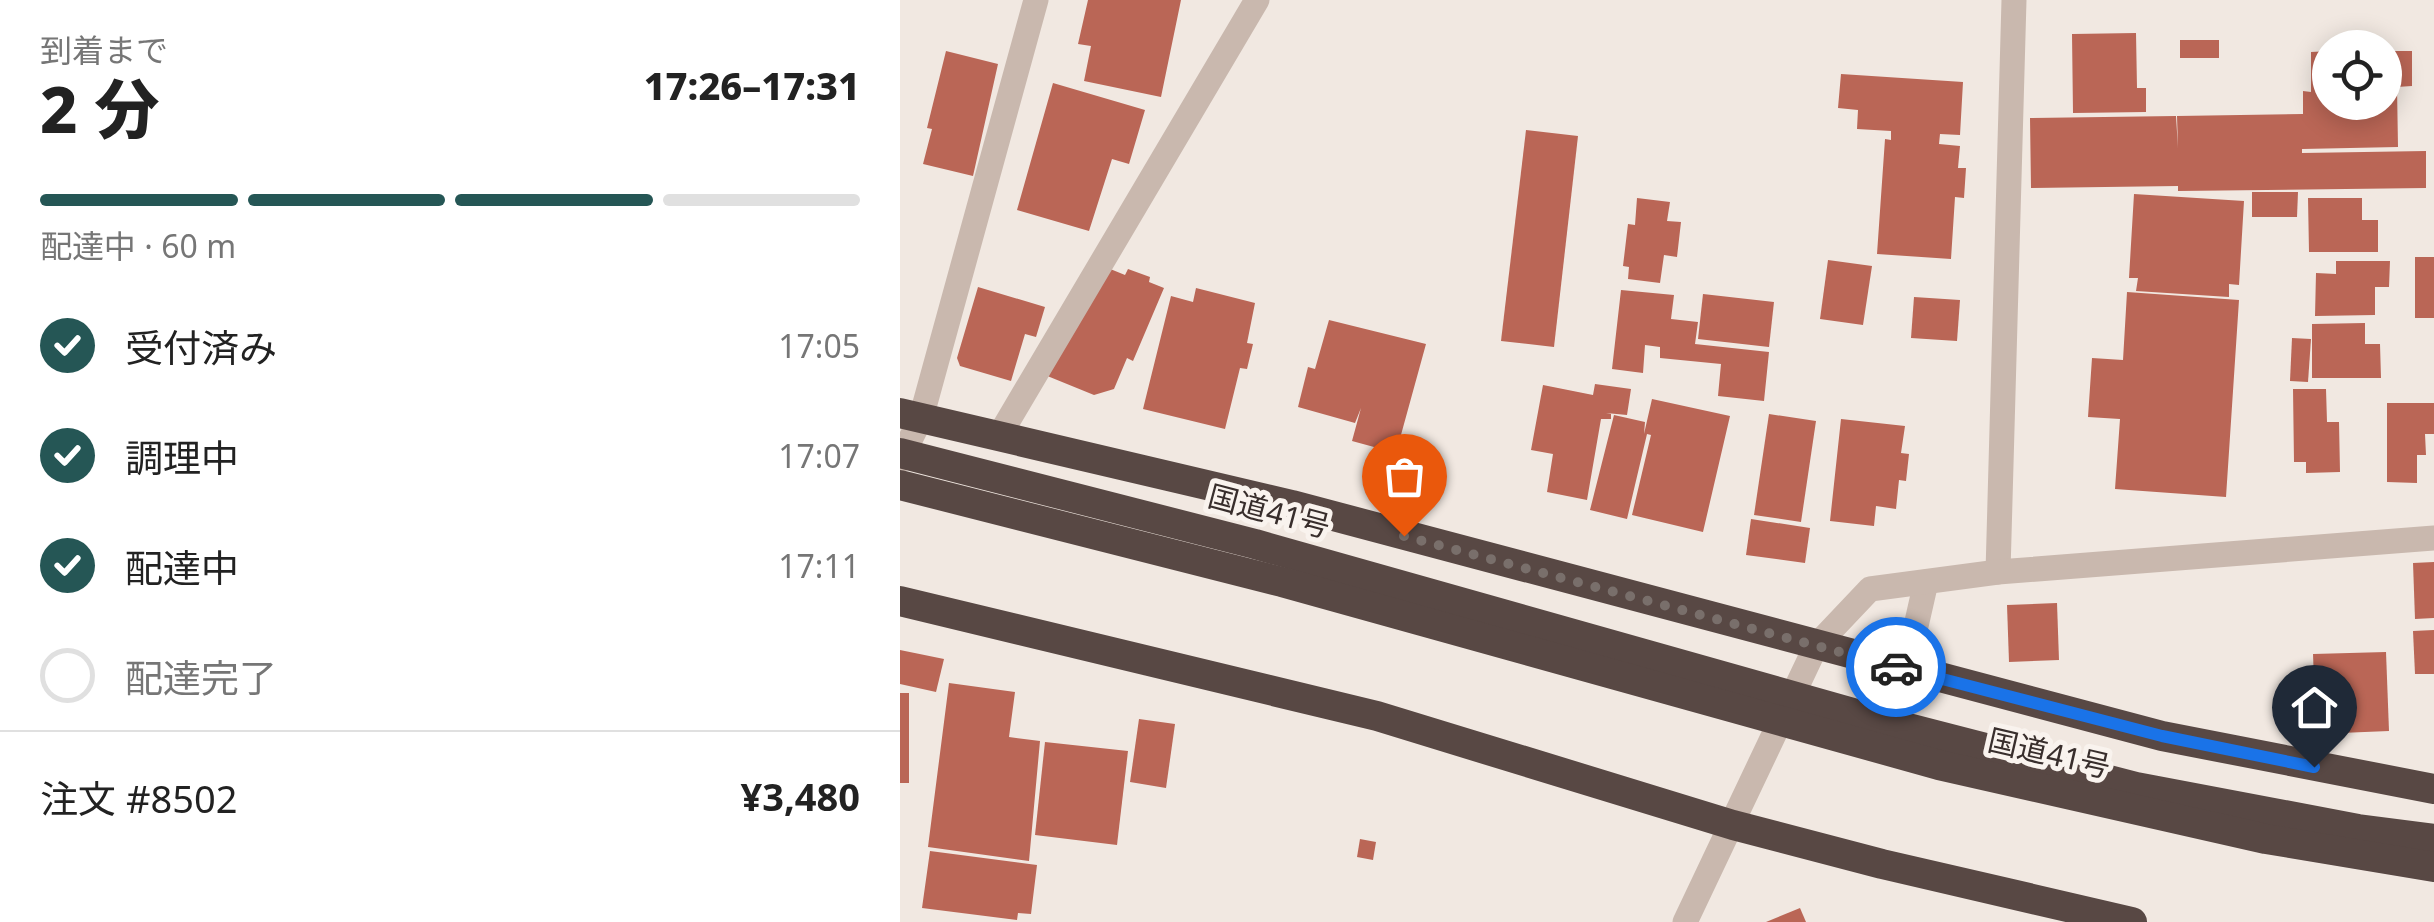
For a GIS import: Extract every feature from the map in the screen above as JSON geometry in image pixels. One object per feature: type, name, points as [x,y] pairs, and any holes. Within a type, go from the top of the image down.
[{"type":"highway","points":[[911,415],[1292,505],[2162,736],[2434,789]]},
{"type":"highway","name":"国道41号","points":[[900,456],[1255,544],[1862,716],[2136,787],[2358,829],[2434,839]]},
{"type":"highway","name":"国道41号","points":[[900,485],[1282,582],[1939,766],[2266,839],[2434,867]]},
{"type":"highway","points":[[900,601],[1377,716],[1732,825],[2132,922]]},
{"type":"street","points":[[900,456],[1036,0]]},
{"type":"street","points":[[999,436],[1257,0]]},
{"type":"street","points":[[1998,572],[2014,0]]},
{"type":"street","points":[[1685,922],[1816,646],[1870,589],[1998,572],[2434,538]]},
{"type":"street","points":[[1906,670],[1926,582]]},
{"type":"building","points":[[1088,0],[1181,0],[1161,97],[1084,81],[1091,46],[1078,44]]},
{"type":"building","points":[[2136,33],[2137,88],[2146,88],[2146,112],[2073,113],[2072,34]]},
{"type":"building","points":[[2180,40],[2219,40],[2219,58],[2180,58]]},
{"type":"building","points":[[946,51],[998,64],[973,176],[923,164],[932,129],[927,128]]},
{"type":"building","points":[[2402,51],[2412,51],[2412,86],[2402,87]]},
{"type":"building","points":[[2311,52],[2312,120],[2398,120],[2398,147],[2302,149],[2302,153],[2426,151],[2426,188],[2031,188],[2030,118],[2176,116],[2178,148],[2177,116],[2303,114],[2303,91],[2311,92]]},
{"type":"building","points":[[1841,74],[1963,82],[1960,135],[1940,134],[1939,144],[1960,146],[1958,168],[1966,168],[1964,198],[1955,197],[1951,259],[1877,254],[1885,139],[1891,140],[1891,131],[1857,129],[1858,110],[1838,108]]},
{"type":"building","points":[[1053,83],[1145,110],[1129,164],[1112,159],[1089,231],[1017,210]]},
{"type":"building","points":[[1526,130],[1578,136],[1554,347],[1501,341]]},
{"type":"building","points":[[2252,192],[2298,192],[2297,217],[2252,217]]},
{"type":"building","points":[[2134,194],[2244,201],[2239,285],[2229,284],[2229,297],[2136,291],[2138,278],[2129,278]]},
{"type":"building","points":[[1637,198],[1670,202],[1667,221],[1681,222],[1677,257],[1664,255],[1660,283],[1628,279],[1629,267],[1623,266],[1628,224],[1635,225]]},
{"type":"building","points":[[2308,198],[2362,198],[2362,220],[2378,220],[2378,252],[2309,252]]},
{"type":"building","points":[[2415,257],[2434,257],[2434,318],[2415,318]]},
{"type":"building","points":[[1828,260],[1872,266],[1863,325],[1820,319]]},
{"type":"building","points":[[2336,261],[2390,261],[2389,287],[2375,287],[2375,315],[2315,316],[2316,273],[2336,274]]},
{"type":"building","points":[[1098,264],[1125,275],[1128,269],[1150,277],[1149,282],[1164,288],[1133,361],[1127,358],[1114,389],[1094,395],[1040,373]]},
{"type":"building","points":[[978,287],[1045,307],[1036,337],[1025,334],[1011,381],[960,366],[957,358]]},
{"type":"building","points":[[1196,288],[1255,303],[1247,343],[1253,344],[1247,369],[1240,368],[1225,429],[1143,409],[1171,296],[1193,302]]},
{"type":"building","points":[[1621,290],[1674,295],[1671,319],[1698,322],[1695,344],[1769,352],[1764,401],[1718,396],[1721,364],[1660,358],[1660,347],[1645,345],[1643,373],[1612,369]]},
{"type":"building","points":[[2127,292],[2239,300],[2226,497],[2115,489],[2120,419],[2088,417],[2092,358],[2123,360]]},
{"type":"building","points":[[1703,294],[1774,302],[1769,347],[1698,339]]},
{"type":"building","points":[[1914,297],[1960,300],[1957,341],[1911,338]]},
{"type":"building","points":[[1329,320],[1426,344],[1396,453],[1352,441],[1361,408],[1355,423],[1298,407],[1308,367],[1315,369]]},
{"type":"building","points":[[2365,323],[2365,344],[2380,344],[2381,378],[2312,378],[2312,324]]},
{"type":"building","points":[[2292,338],[2311,339],[2308,382],[2290,381]]},
{"type":"building","points":[[1595,384],[1631,389],[1627,415],[1606,413],[1611,414],[1611,419],[1601,419],[1587,500],[1547,492],[1553,454],[1531,450],[1543,385],[1593,395]]},
{"type":"building","points":[[2293,389],[2326,389],[2327,422],[2339,422],[2340,472],[2306,473],[2306,462],[2294,462]]},
{"type":"building","points":[[1652,399],[1730,416],[1703,532],[1632,515],[1651,435],[1647,434],[1627,519],[1590,510],[1614,415],[1645,422],[1644,434]]},
{"type":"building","points":[[2387,403],[2434,403],[2434,434],[2425,434],[2426,455],[2417,455],[2417,483],[2387,482]]},
{"type":"building","points":[[1769,414],[1816,421],[1801,522],[1754,515]]},
{"type":"building","points":[[1841,419],[1905,426],[1901,453],[1909,454],[1906,481],[1899,480],[1896,509],[1876,506],[1874,526],[1830,521]]},
{"type":"building","points":[[1751,519],[1810,528],[1805,563],[1746,555]]},
{"type":"building","points":[[2434,562],[2434,618],[2415,619],[2413,563]]},
{"type":"building","points":[[2057,603],[2059,660],[2009,662],[2007,605]]},
{"type":"building","points":[[2434,630],[2434,674],[2415,674],[2413,631]]},
{"type":"building","points":[[900,650],[944,659],[936,692],[900,684]]},
{"type":"building","points":[[2386,652],[2389,731],[2316,734],[2313,654]]},
{"type":"building","points":[[949,683],[1015,692],[1009,737],[1040,741],[1029,861],[928,847]]},
{"type":"building","points":[[900,693],[909,693],[909,783],[900,783]]},
{"type":"building","points":[[1139,719],[1175,724],[1166,788],[1130,782]]},
{"type":"building","points":[[1045,742],[1128,751],[1117,845],[1035,835]]},
{"type":"building","points":[[1360,839],[1376,842],[1373,860],[1357,857]]},
{"type":"building","points":[[930,851],[1037,865],[1031,914],[1018,913],[1017,920],[922,908]]},
{"type":"building","points":[[1800,908],[1806,922],[1766,922]]},
{"type":"way so far","points":[[1404,536],[1896,667]]},
{"type":"route","points":[[1896,667],[2162,736],[2314,767]]}]
